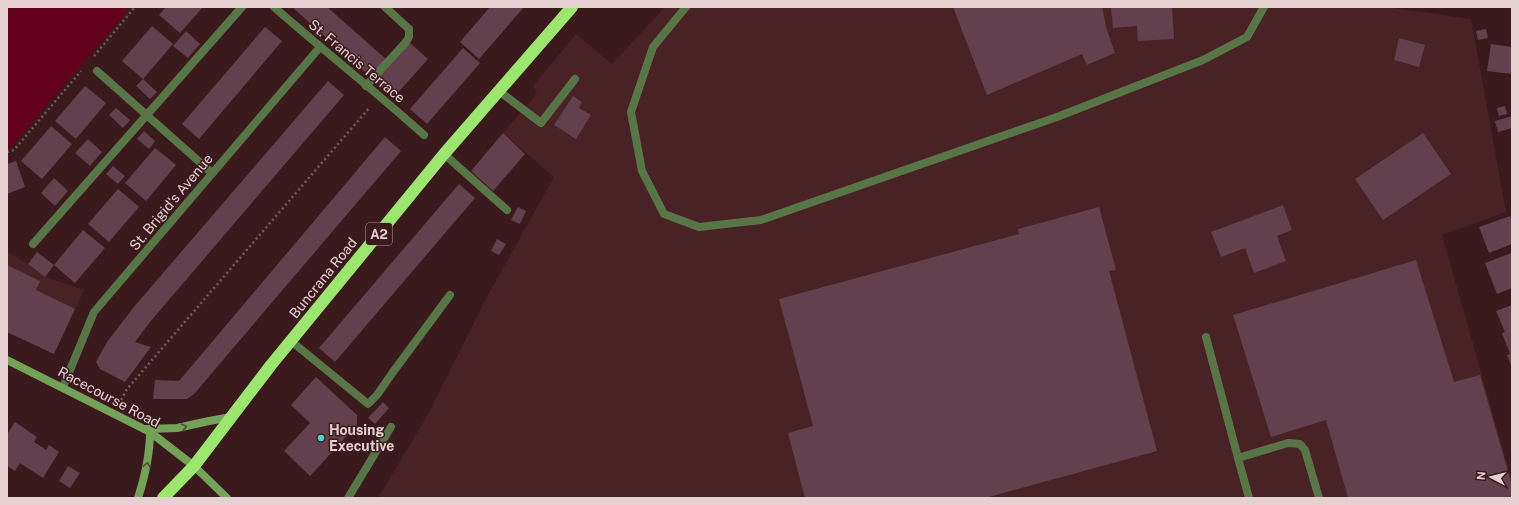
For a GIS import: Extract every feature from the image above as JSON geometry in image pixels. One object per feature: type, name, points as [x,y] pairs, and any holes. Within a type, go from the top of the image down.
[{"type":"highway","name":"Buncrana Road","points":[[163,498],[194,466],[292,340],[444,154],[572,7]]},
{"type":"main road","name":"Racecourse Road","points":[[7,360],[148,430],[194,466],[227,498]]},
{"type":"main road","points":[[138,498],[145,477],[150,453],[148,430],[177,428],[231,417]]},
{"type":"street","points":[[33,244],[242,7]]},
{"type":"street","name":"St. Francis Terrace","points":[[274,7],[424,136]]},
{"type":"street","points":[[366,86],[409,37],[409,29],[385,7]]},
{"type":"street","points":[[686,7],[653,46],[631,112],[642,171],[664,214],[699,227],[761,220],[1057,118],[1203,60],[1247,37],[1264,7]]},
{"type":"street","name":"St. Brigid's Avenue","points":[[63,387],[94,312],[320,47]]},
{"type":"street","points":[[97,71],[212,174]]},
{"type":"street","points":[[499,91],[541,123],[575,79]]},
{"type":"street","points":[[444,154],[507,210]]},
{"type":"street","points":[[292,340],[368,404],[377,395],[450,295]]},
{"type":"street","points":[[1206,337],[1249,498]]},
{"type":"street","points":[[348,498],[391,428]]},
{"type":"street","points":[[1238,458],[1288,443],[1300,444],[1305,450],[1319,498]]},
{"type":"path","points":[[90,61],[135,7]]},
{"type":"path","points":[[7,152],[14,150],[85,67]]},
{"type":"path","points":[[114,413],[127,389],[379,96]]},
{"type":"shaded area","points":[[7,7],[131,7],[12,146],[7,148]]},
{"type":"shaded area","points":[[665,7],[1386,7],[1471,19],[1506,212],[1442,235],[1512,481],[1512,498],[378,498],[427,416],[488,295],[554,177],[503,133],[537,94],[533,86],[576,34],[612,64]]},
{"type":"shaded area","points":[[7,252],[28,264],[45,277],[84,290],[54,354],[7,332]]},
{"type":"building","points":[[166,7],[203,7],[180,33],[159,15]]},
{"type":"building","points":[[292,7],[327,7],[387,60],[372,78]]},
{"type":"building","points":[[490,7],[524,7],[479,59],[460,42]]},
{"type":"building","points":[[953,7],[1102,7],[1106,27],[1115,53],[1087,65],[1082,54],[987,95]]},
{"type":"building","points":[[1111,7],[1172,7],[1174,39],[1138,41],[1137,26],[1113,28]]},
{"type":"building","points":[[152,26],[173,44],[143,79],[122,61]]},
{"type":"building","points":[[265,27],[282,41],[199,139],[182,124]]},
{"type":"building","points":[[1486,29],[1488,38],[1478,40],[1476,31]]},
{"type":"building","points":[[186,31],[200,44],[188,58],[173,46]]},
{"type":"building","points":[[1399,38],[1425,45],[1419,67],[1394,60]]},
{"type":"building","points":[[410,43],[428,59],[394,97],[376,81]]},
{"type":"building","points":[[1491,44],[1512,47],[1512,74],[1487,71]]},
{"type":"building","points":[[463,48],[480,63],[427,124],[410,109]]},
{"type":"building","points":[[143,79],[157,92],[150,99],[136,86]]},
{"type":"building","points":[[328,81],[344,95],[150,322],[135,342],[151,347],[125,382],[100,369],[96,362],[107,342],[133,308]]},
{"type":"building","points":[[85,86],[106,103],[76,139],[55,121]]},
{"type":"building","points":[[573,96],[582,102],[579,108],[591,115],[576,139],[554,125]]},
{"type":"building","points":[[1505,106],[1507,114],[1499,116],[1497,108]]},
{"type":"building","points":[[116,108],[130,120],[123,128],[109,115]]},
{"type":"building","points":[[1512,116],[1512,128],[1498,132],[1495,121]]},
{"type":"building","points":[[51,126],[72,144],[42,179],[21,161]]},
{"type":"building","points":[[144,131],[155,141],[149,149],[137,139]]},
{"type":"building","points":[[503,133],[525,154],[493,191],[471,171]]},
{"type":"building","points":[[1423,133],[1451,174],[1383,220],[1355,179]]},
{"type":"building","points":[[385,137],[401,151],[194,394],[187,399],[153,399],[155,380],[179,381]]},
{"type":"building","points":[[88,139],[102,152],[90,166],[75,153]]},
{"type":"building","points":[[155,148],[176,165],[146,201],[125,183]]},
{"type":"building","points":[[16,161],[25,187],[7,194],[7,164]]},
{"type":"building","points":[[113,166],[125,176],[118,184],[106,174]]},
{"type":"building","points":[[54,178],[68,191],[55,206],[41,193]]},
{"type":"building","points":[[459,184],[475,198],[335,362],[319,348]]},
{"type":"building","points":[[118,189],[139,207],[109,242],[88,224]]},
{"type":"building","points":[[1283,205],[1292,230],[1277,236],[1286,261],[1254,273],[1245,248],[1221,257],[1211,232]]},
{"type":"building","points":[[518,207],[526,211],[520,224],[511,220]]},
{"type":"building","points":[[1099,207],[1116,270],[1109,271],[1157,451],[985,498],[805,498],[788,433],[813,426],[779,299],[1019,234],[1018,229]]},
{"type":"building","points":[[1510,216],[1512,221],[1512,244],[1489,253],[1479,227]]},
{"type":"building","points":[[83,230],[105,248],[75,283],[54,265]]},
{"type":"building","points":[[497,239],[506,244],[499,255],[491,251]]},
{"type":"building","points":[[37,252],[54,265],[45,277],[28,264]]},
{"type":"building","points":[[1511,253],[1512,288],[1497,294],[1485,263]]},
{"type":"building","points":[[1416,260],[1454,382],[1480,375],[1512,485],[1512,498],[1348,498],[1326,420],[1271,437],[1233,315]]},
{"type":"building","points":[[7,265],[40,281],[36,290],[75,309],[54,354],[7,332]]},
{"type":"building","points":[[1512,305],[1512,368],[1507,355],[1510,354],[1502,333],[1505,332],[1496,311]]},
{"type":"building","name":"Housing Executive","points":[[316,377],[357,415],[357,425],[310,476],[284,451],[310,423],[291,405]]},
{"type":"building","points":[[383,402],[389,408],[375,424],[368,418]]},
{"type":"building","points":[[15,422],[37,437],[34,442],[46,450],[49,445],[59,452],[43,478],[20,463],[15,471],[7,466],[7,435]]},
{"type":"building","points":[[68,466],[80,473],[70,488],[59,481]]},
{"type":"place","name":"Housing Executive","points":[[321,438]]}]
